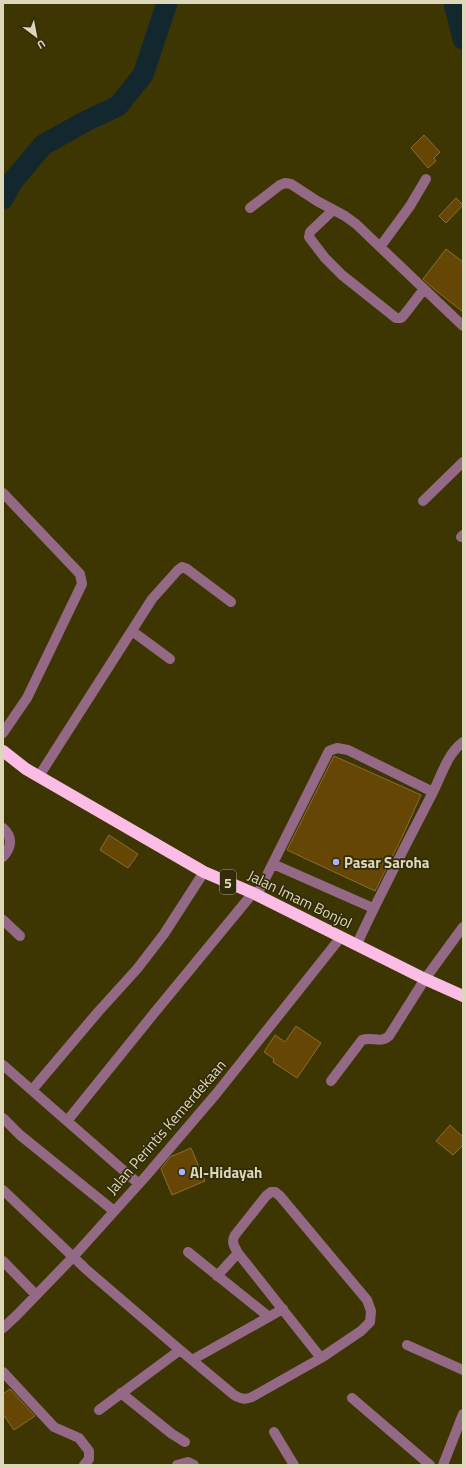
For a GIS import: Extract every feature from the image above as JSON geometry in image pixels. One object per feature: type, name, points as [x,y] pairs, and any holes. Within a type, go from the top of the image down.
[{"type":"highway","name":"Jalan Imam Bonjol","points":[[3,751],[26,769],[204,872],[255,894],[425,979],[463,996]]},
{"type":"street","points":[[380,247],[410,206],[426,179]]},
{"type":"street","points":[[250,208],[280,185],[288,183],[356,224],[463,326]]},
{"type":"street","points":[[333,210],[310,232],[309,237],[325,258],[342,275],[396,318],[401,318],[404,315],[424,289]]},
{"type":"street","points":[[423,501],[463,462]]},
{"type":"street","points":[[3,493],[80,574],[82,584],[28,698],[3,733]]},
{"type":"street","points":[[39,776],[152,599],[182,567],[187,569],[231,602]]},
{"type":"street","points":[[132,631],[170,659]]},
{"type":"street","points":[[357,944],[373,908],[451,755],[463,742]]},
{"type":"street","points":[[67,1121],[155,1012],[255,894],[273,864],[329,751],[337,748],[348,750],[433,792]]},
{"type":"street","points":[[3,828],[8,833],[11,841],[7,852],[3,857]]},
{"type":"street","points":[[273,864],[373,908]]},
{"type":"street","points":[[32,1090],[98,1012],[137,970],[164,934],[204,872]]},
{"type":"street","points":[[3,920],[20,936]]},
{"type":"street","points":[[331,1081],[362,1040],[369,1038],[381,1041],[389,1036],[425,979],[463,927]]},
{"type":"street","name":"Jalan Perintis Kemerdekaan","points":[[3,1328],[74,1256],[139,1184],[216,1094],[341,937]]},
{"type":"street","points":[[3,1065],[139,1184]]},
{"type":"street","points":[[3,1118],[20,1135],[114,1211]]},
{"type":"street","points":[[3,1190],[74,1256],[180,1350],[234,1395],[241,1399],[252,1397],[321,1358],[370,1322],[371,1312],[367,1300],[276,1192],[271,1192],[266,1196],[236,1235],[233,1240],[233,1244],[238,1253],[321,1358]]},
{"type":"street","points":[[188,1252],[269,1317]]},
{"type":"street","points":[[217,1276],[238,1253]]},
{"type":"street","points":[[3,1260],[36,1295]]},
{"type":"street","points":[[192,1360],[283,1309]]},
{"type":"street","points":[[407,1345],[463,1370]]},
{"type":"street","points":[[99,1410],[180,1350]]},
{"type":"street","points":[[3,1372],[54,1427],[79,1438],[82,1441],[89,1451],[89,1463]]},
{"type":"street","points":[[121,1393],[172,1434],[185,1442]]},
{"type":"street","points":[[352,1398],[430,1465]]},
{"type":"street","points":[[443,1465],[460,1427],[463,1414]]},
{"type":"street","points":[[274,1432],[294,1465]]},
{"type":"street","points":[[177,1465],[188,1462],[194,1465]]},
{"type":"building","points":[[424,135],[440,152],[434,158],[436,161],[428,168],[411,148]]},
{"type":"building","points":[[456,198],[463,205],[446,223],[439,216]]},
{"type":"building","points":[[446,249],[463,262],[463,312],[423,279]]},
{"type":"building","points":[[334,756],[421,795],[375,891],[287,850]]},
{"type":"building","points":[[109,835],[138,854],[128,868],[100,850]]},
{"type":"building","points":[[296,1026],[321,1043],[297,1078],[273,1062],[274,1059],[264,1052],[275,1035],[285,1042]]},
{"type":"building","points":[[450,1125],[463,1137],[463,1145],[453,1155],[436,1141]]},
{"type":"building","name":"Al-Hidayah","points":[[191,1148],[205,1181],[172,1195],[161,1169],[170,1157]]},
{"type":"building","points":[[10,1389],[35,1416],[14,1430],[3,1414],[3,1394]]},
{"type":"waterway","points":[[3,199],[12,182],[43,145],[86,121],[118,106],[143,75],[167,3]]},
{"type":"waterway","points":[[454,3],[463,39]]},
{"type":"place","name":"Pasar Saroha","points":[[336,862]]},
{"type":"place","name":"Al-Hidayah","points":[[182,1172]]}]
